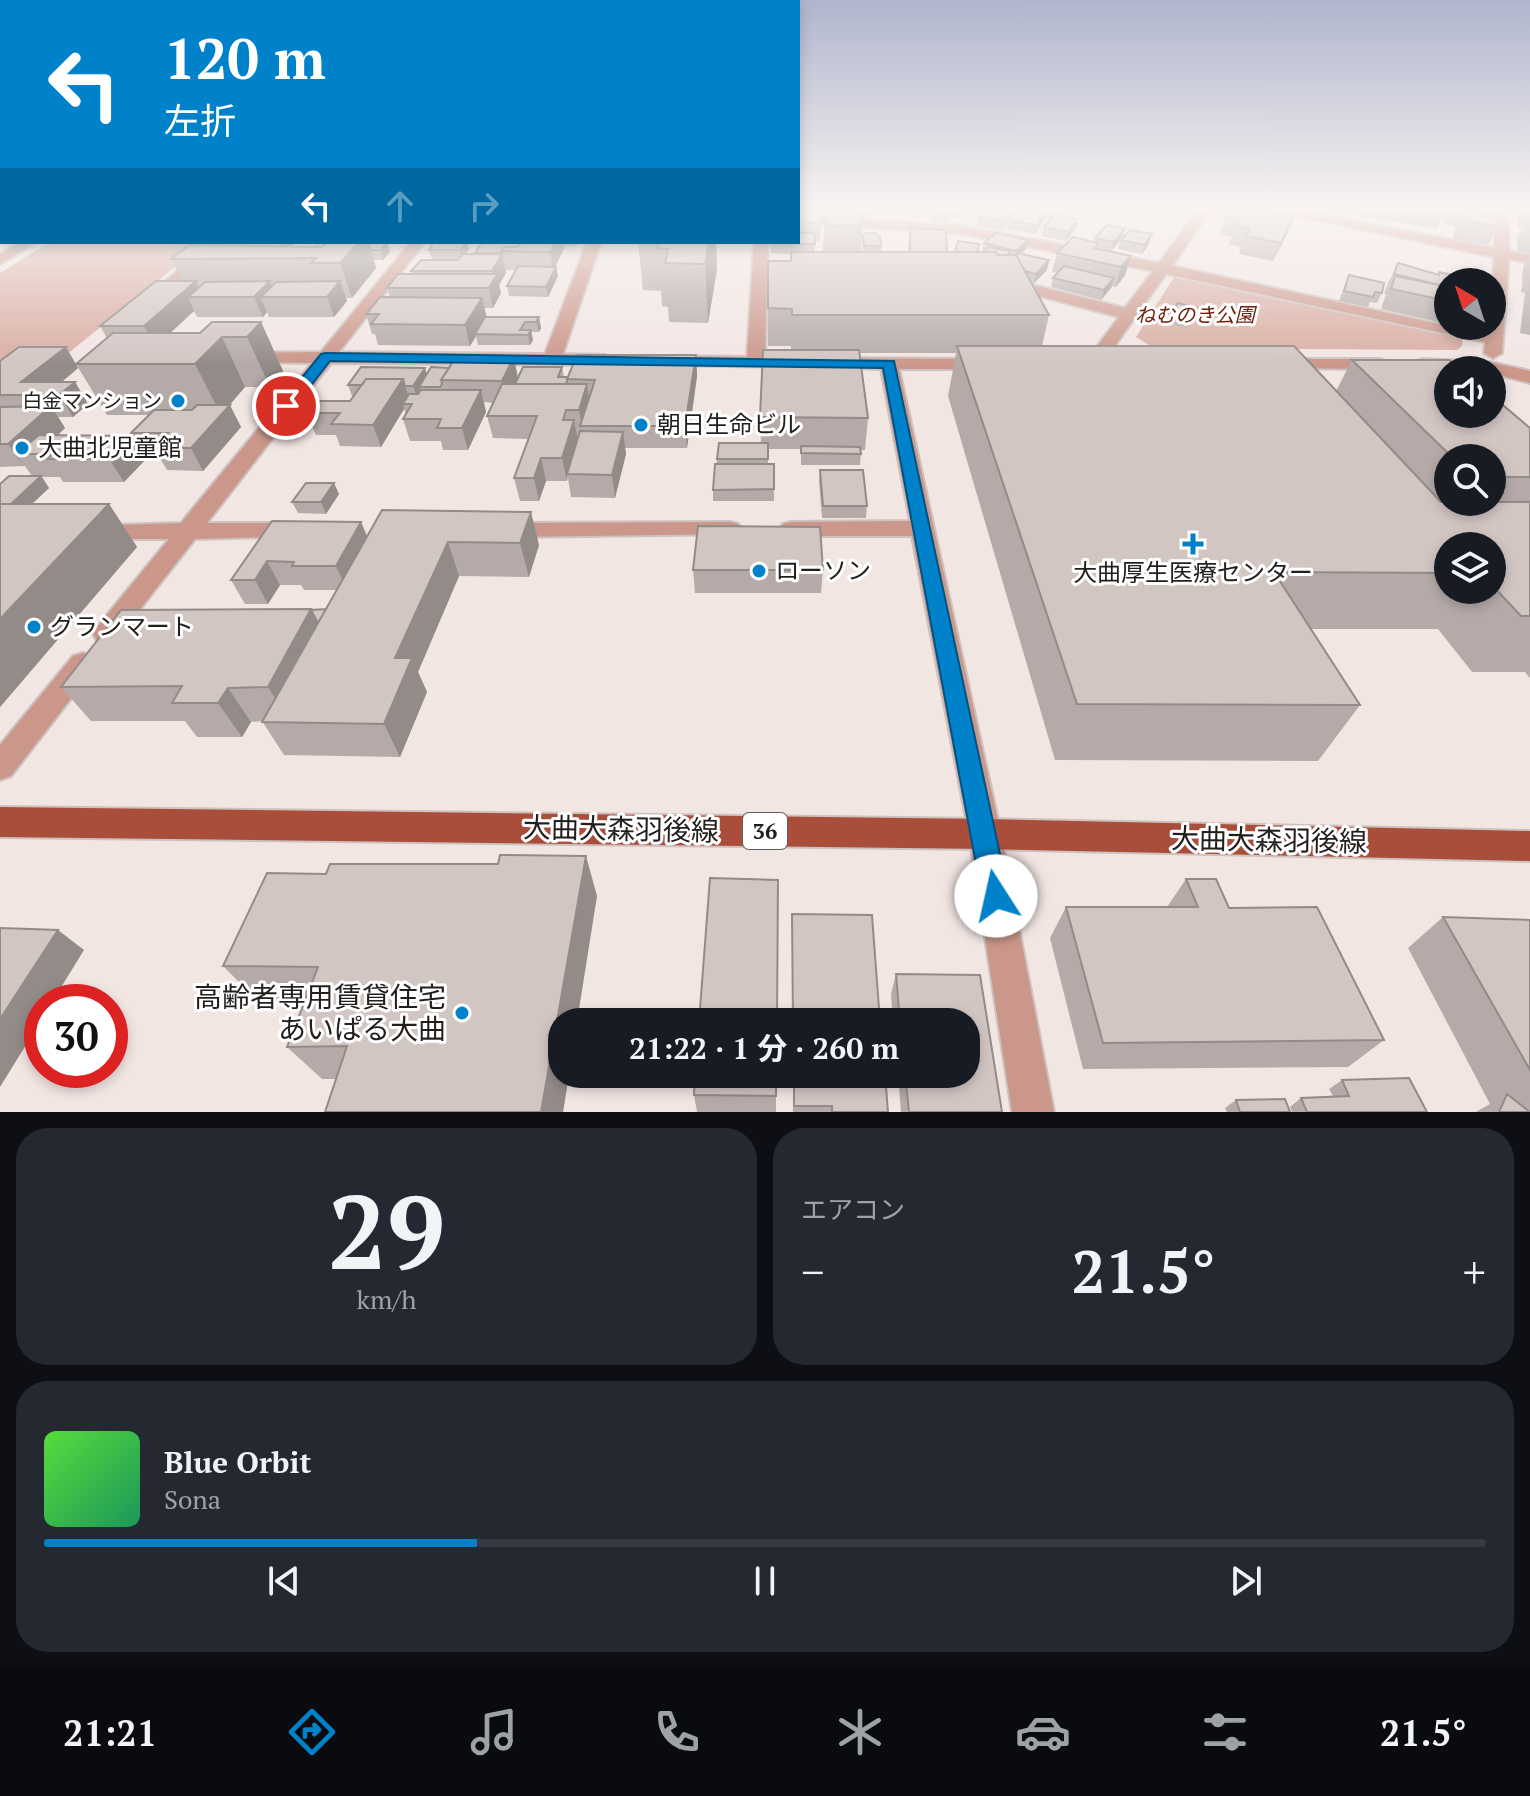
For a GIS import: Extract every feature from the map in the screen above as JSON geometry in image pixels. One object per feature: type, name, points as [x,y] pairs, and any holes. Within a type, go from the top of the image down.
[{"type":"main road","name":"大曲大森羽後線","points":[[0,822],[985,834],[1530,846]]},
{"type":"street","points":[[141,310],[198,262]]},
{"type":"street","points":[[0,767],[402,262]]},
{"type":"street","points":[[552,360],[587,262]]},
{"type":"street","points":[[756,363],[760,262]]},
{"type":"street","points":[[1128,262],[1434,326]]},
{"type":"street","points":[[1093,364],[1165,262]]},
{"type":"street","points":[[760,279],[816,279]]},
{"type":"street","points":[[990,281],[1128,314]]},
{"type":"street","points":[[235,357],[999,364]]},
{"type":"street","points":[[889,364],[920,528],[985,834],[1033,1112]]},
{"type":"street","points":[[1251,364],[1434,365]]},
{"type":"street","points":[[1506,371],[1530,377]]},
{"type":"street","points":[[474,530],[920,528]]},
{"type":"street","points":[[78,531],[315,531]]},
{"type":"green space","points":[[18,262],[181,262],[61,359],[0,359],[0,273]]},
{"type":"green space","name":"ねむのき公園","points":[[1176,274],[1434,330],[1434,340],[1463,340],[1462,346],[1457,350],[1154,348],[1136,337]]},
{"type":"building","points":[[419,262],[497,262],[492,271],[411,271]]},
{"type":"building","points":[[665,262],[705,262],[705,264]]},
{"type":"building","points":[[768,262],[1020,262],[1049,315],[792,315],[792,309],[768,308]]},
{"type":"building","points":[[1020,262],[1047,262],[1036,274],[1025,271]]},
{"type":"building","points":[[1098,262],[1126,262],[1121,267]]},
{"type":"building","points":[[1398,263],[1434,274],[1434,284],[1394,274]]},
{"type":"building","points":[[518,266],[556,267],[546,287],[507,286]]},
{"type":"building","points":[[1064,266],[1114,278],[1104,290],[1053,278]]},
{"type":"building","points":[[398,274],[497,274],[489,288],[387,288]]},
{"type":"building","points":[[1349,275],[1384,283],[1382,293],[1375,292],[1373,297],[1344,291]]},
{"type":"building","points":[[1395,276],[1434,284],[1434,298],[1391,289]]},
{"type":"building","points":[[156,281],[196,281],[144,326],[100,326]]},
{"type":"building","points":[[270,281],[254,297],[188,297],[205,282]]},
{"type":"building","points":[[340,281],[327,297],[261,297],[276,282]]},
{"type":"building","points":[[380,297],[482,298],[465,325],[371,324],[379,314],[366,314]]},
{"type":"building","points":[[1178,303],[1197,308],[1191,318],[1171,313]]},
{"type":"building","points":[[485,317],[539,317],[536,322],[525,322],[520,330],[531,330],[528,335],[475,334]]},
{"type":"building","points":[[212,322],[261,322],[247,337],[222,337],[195,364],[76,364],[113,333],[200,333]]},
{"type":"building","points":[[957,346],[1294,346],[1434,495],[1434,516],[1506,516],[1506,502],[1530,502],[1530,616],[1521,616],[1506,600],[1506,532],[1434,532],[1434,573],[1274,572],[1360,705],[1077,704]]},
{"type":"building","points":[[19,347],[66,347],[21,382],[75,382],[59,395],[0,395],[0,361]]},
{"type":"building","points":[[763,350],[859,350],[868,418],[760,417]]},
{"type":"building","name":"朝日生命ビル","points":[[577,355],[696,355],[685,426],[580,426],[595,380],[567,379]]},
{"type":"building","points":[[456,357],[514,357],[502,381],[441,380]]},
{"type":"building","points":[[1352,360],[1434,360],[1434,428],[1506,428],[1506,408],[1530,428],[1530,477],[1506,477],[1506,444],[1439,444]]},
{"type":"building","points":[[361,367],[425,368],[413,386],[405,386],[403,379],[366,379],[362,385],[348,385]]},
{"type":"building","points":[[431,367],[449,368],[441,380],[442,384],[440,387],[419,387]]},
{"type":"building","points":[[523,367],[562,367],[558,377],[568,377],[566,384],[515,384]]},
{"type":"building","points":[[366,379],[403,379],[373,425],[331,424],[340,413],[306,413],[316,401],[350,401]]},
{"type":"building","points":[[502,384],[587,384],[579,410],[566,410],[563,420],[574,420],[562,458],[541,458],[534,478],[514,478],[537,416],[487,416]]},
{"type":"building","points":[[421,390],[481,390],[462,428],[437,428],[441,419],[403,419],[412,404],[403,404],[409,394],[418,394]]},
{"type":"building","points":[[197,405],[230,405],[191,448],[154,448],[168,433],[131,433],[154,410],[192,410]]},
{"type":"building","points":[[51,406],[8,444],[0,444],[0,407]]},
{"type":"building","points":[[580,431],[623,432],[612,475],[567,474]]},
{"type":"building","points":[[39,435],[133,436],[109,459],[48,459],[53,454],[16,454]]},
{"type":"building","points":[[719,443],[768,443],[768,459],[717,459]]},
{"type":"building","points":[[801,446],[860,447],[861,454],[801,453]]},
{"type":"building","points":[[715,464],[774,464],[774,489],[713,490]]},
{"type":"building","points":[[820,470],[863,470],[867,506],[823,506]]},
{"type":"building","points":[[9,476],[41,476],[11,504],[0,504],[0,484]]},
{"type":"building","points":[[306,483],[334,483],[321,502],[292,502]]},
{"type":"building","points":[[0,504],[109,504],[0,619]]},
{"type":"building","points":[[382,510],[531,512],[520,543],[448,542],[395,658],[412,658],[384,724],[262,722]]},
{"type":"building","points":[[272,521],[361,522],[336,566],[292,566],[294,562],[267,561],[255,580],[231,580]]},
{"type":"building","points":[[698,526],[820,527],[823,570],[693,570]]},
{"type":"building","points":[[311,609],[268,687],[228,688],[218,703],[172,703],[182,686],[61,687],[121,610]]},
{"type":"building","points":[[326,609],[318,623],[311,610]]},
{"type":"building","name":"高齢者専用賃貸住宅 あいぱる大曲","points":[[500,855],[586,856],[559,1008],[548,1008],[548,1072],[541,1112],[325,1112],[347,1046],[287,1047],[318,967],[223,966],[267,873],[326,874],[330,864],[498,864]]},
{"type":"building","points":[[710,878],[778,880],[777,1008],[700,1008]]},
{"type":"building","points":[[1186,879],[1216,879],[1229,908],[1317,907],[1384,1040],[1103,1043],[1066,907],[1198,907]]},
{"type":"building","points":[[792,914],[872,915],[879,1008],[793,1008]]},
{"type":"building","points":[[1443,917],[1530,920],[1530,1070]]},
{"type":"building","points":[[0,928],[58,930],[0,1019]]},
{"type":"building","points":[[896,974],[980,975],[1002,1112],[909,1112],[906,1088],[980,1088],[980,1008],[899,1008]]},
{"type":"building","points":[[1409,1078],[1427,1112],[1307,1112],[1301,1098],[1349,1096],[1342,1080]]},
{"type":"building","points":[[694,1088],[776,1088],[776,1096],[694,1095]]},
{"type":"building","points":[[794,1088],[886,1088],[888,1112],[832,1112],[832,1106],[794,1106]]},
{"type":"building","points":[[1507,1094],[1530,1112],[1499,1112]]},
{"type":"building","points":[[1285,1099],[1290,1112],[1240,1112],[1236,1100]]},
{"type":"place","name":"白金マンション","points":[[178,401]]},
{"type":"place","name":"朝日生命ビル","points":[[641,425]]},
{"type":"place","name":"大曲北児童館","points":[[22,448]]},
{"type":"place","name":"大曲厚生医療センター","points":[[1193,544]]},
{"type":"place","name":"ローソン","points":[[759,571]]},
{"type":"place","name":"グランマート","points":[[34,627]]},
{"type":"place","name":"高齢者専用賃貸住宅 あいぱる大曲","points":[[462,1013]]},
{"type":"route","points":[[286,406],[326,357],[889,364],[996,896]]}]
